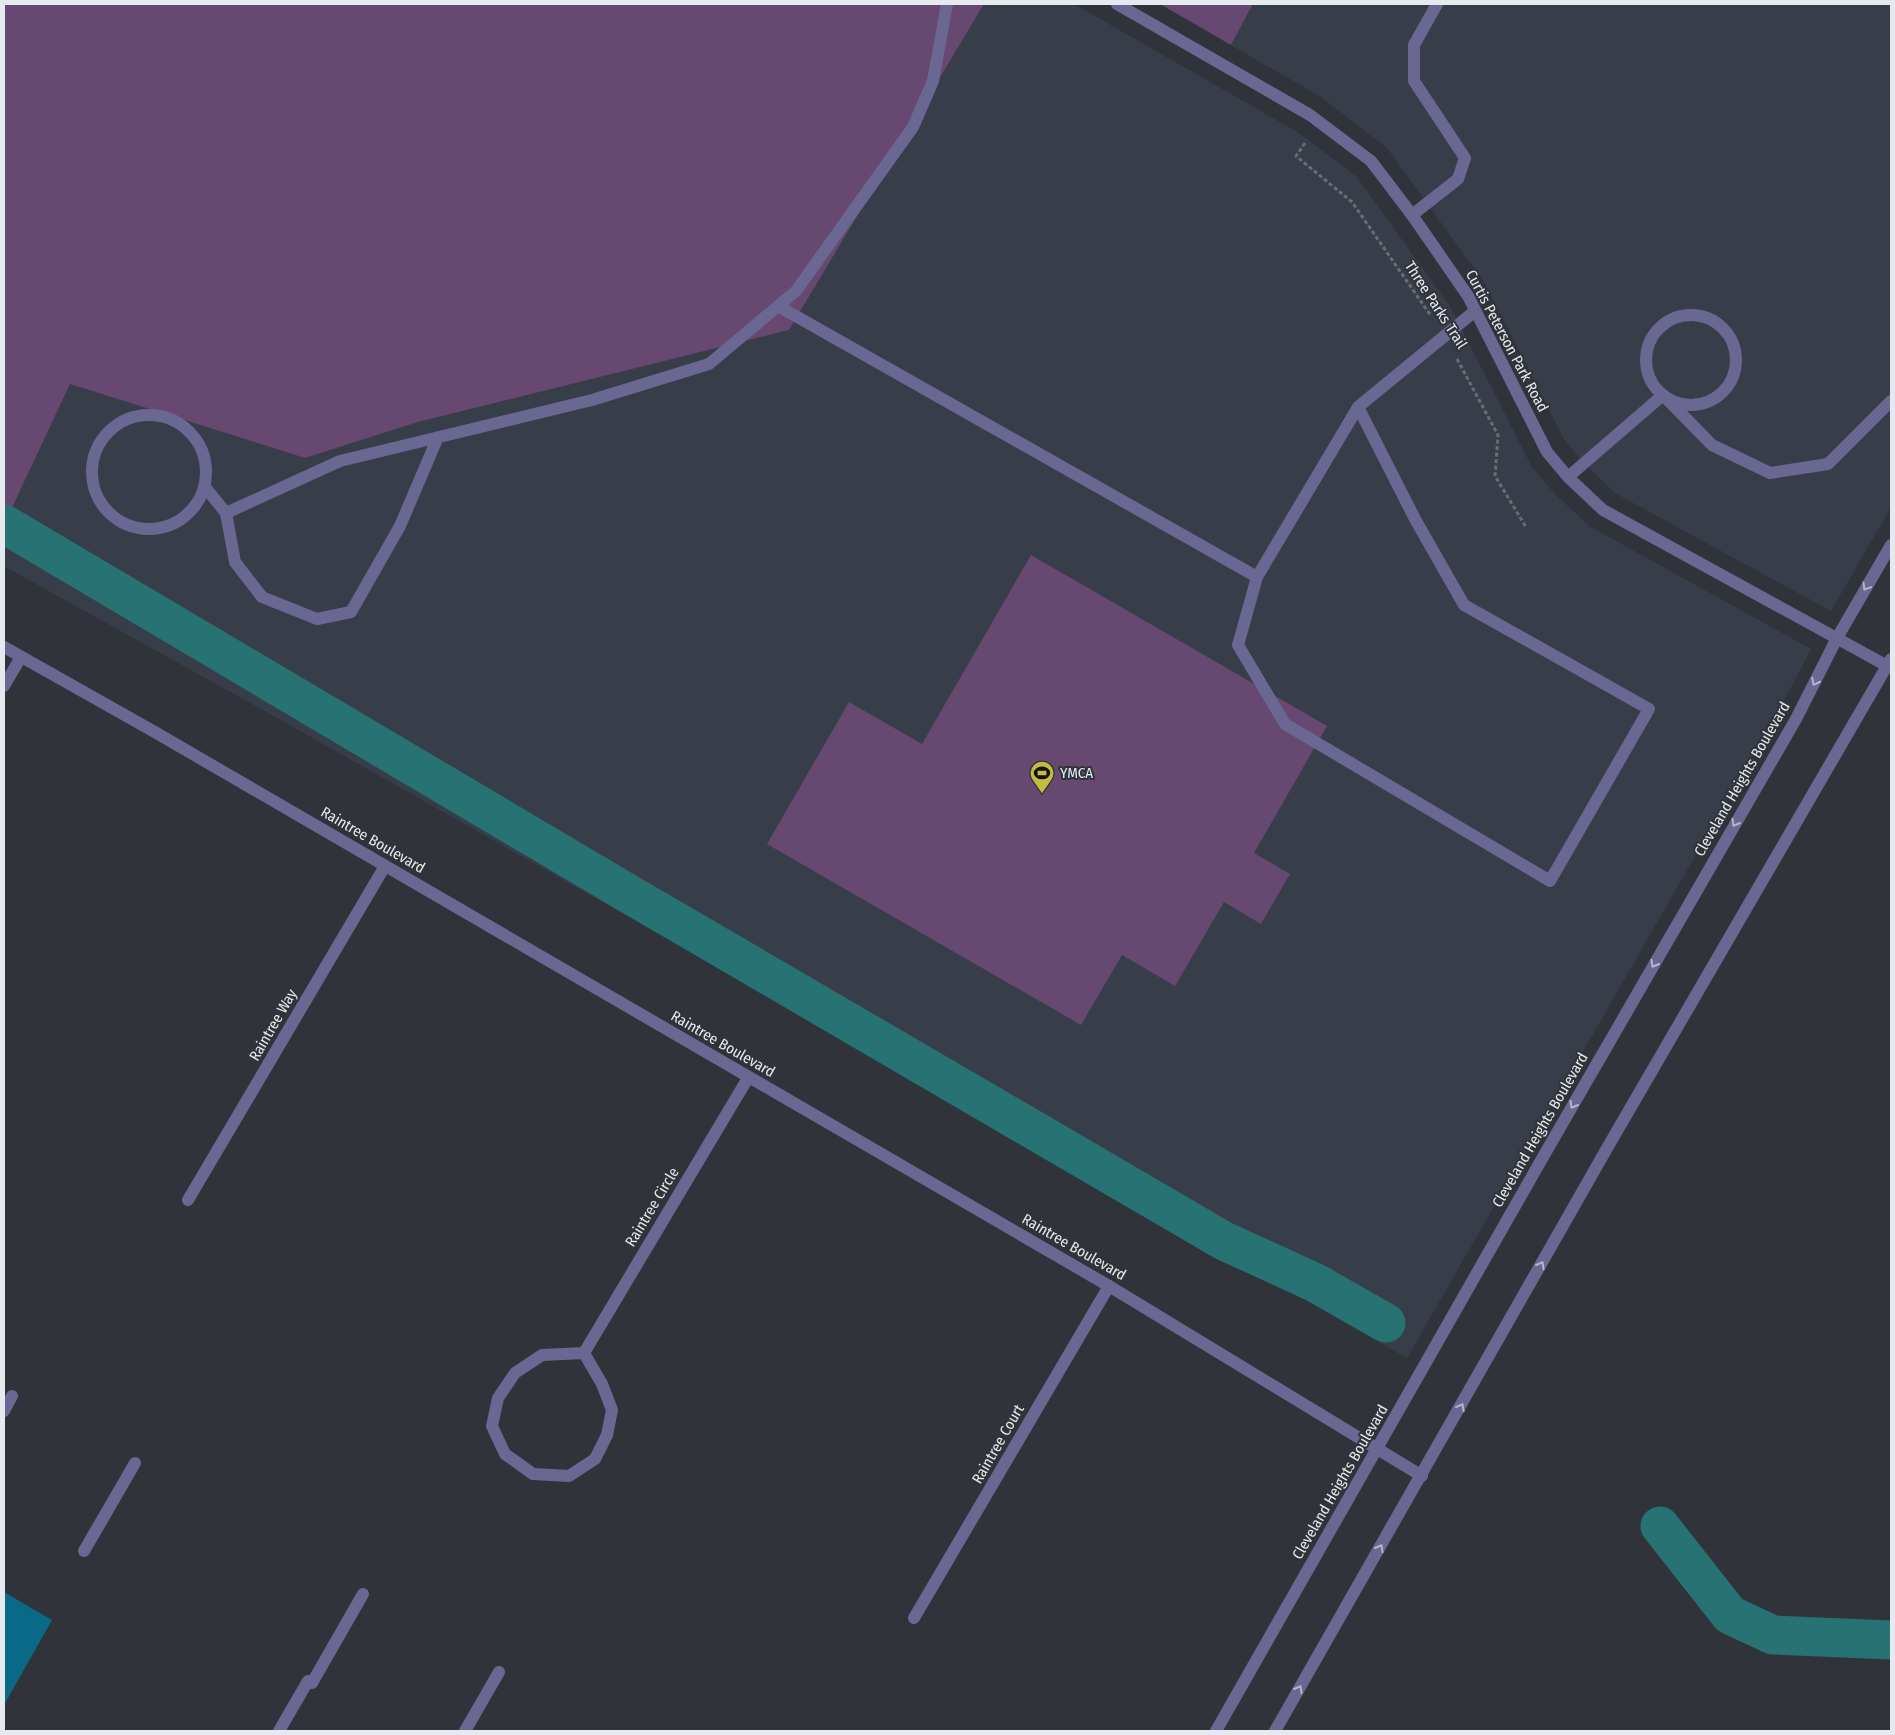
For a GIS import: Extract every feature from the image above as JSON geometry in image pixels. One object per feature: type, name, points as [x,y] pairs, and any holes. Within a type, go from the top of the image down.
[{"type":"street","points":[[226,513],[340,461],[592,400],[709,364],[796,291],[913,127],[933,81],[947,4]]},
{"type":"street","name":"Curtis Peterson Park Road","points":[[1117,4],[1319,122],[1371,162],[1412,215],[1468,296],[1548,452],[1568,477],[1603,510],[1837,638],[1890,664]]},
{"type":"street","points":[[1412,215],[1458,180],[1465,158],[1414,81],[1414,45],[1438,4]]},
{"type":"street","points":[[778,306],[1257,576]]},
{"type":"street","points":[[1358,407],[1415,519],[1464,605],[1649,709],[1550,881],[1285,724],[1238,645],[1257,576],[1358,407],[1475,311]]},
{"type":"street","points":[[1663,395],[1674,402],[1690,405],[1704,403],[1718,396],[1726,388],[1734,374],[1736,359],[1733,344],[1725,331],[1712,321],[1698,316],[1680,316],[1666,322],[1656,332],[1648,346],[1647,369],[1652,383],[1663,395],[1712,445],[1770,473],[1828,464],[1891,401]]},
{"type":"street","points":[[1568,477],[1663,395]]},
{"type":"street","points":[[205,487],[196,505],[182,519],[160,529],[136,528],[118,521],[107,513],[96,496],[91,479],[92,459],[105,435],[121,422],[131,418],[151,415],[172,420],[188,431],[203,453],[206,474],[205,487],[226,513],[235,562],[262,597],[316,619],[351,612],[400,526],[438,437]]},
{"type":"street","name":"Cleveland Heights Boulevard","points":[[1216,1731],[1378,1450],[1543,1157],[1796,719],[1837,638],[1891,545]]},
{"type":"street","name":"Raintree Boulevard","points":[[4,647],[1109,1286],[1422,1476]]},
{"type":"street","points":[[4,686],[21,657]]},
{"type":"street","points":[[1275,1731],[1606,1150],[1890,664]]},
{"type":"street","name":"Raintree Way","points":[[188,1200],[385,866]]},
{"type":"street","name":"Raintree Circle","points":[[584,1353],[748,1078]]},
{"type":"street","name":"Raintree Court","points":[[914,1618],[1109,1286]]},
{"type":"street","points":[[584,1353],[602,1384],[612,1410],[607,1435],[595,1459],[569,1476],[533,1474],[505,1454],[492,1426],[498,1398],[515,1373],[542,1355],[584,1353]]},
{"type":"street","points":[[4,1411],[12,1396]]},
{"type":"street","points":[[84,1551],[135,1463]]},
{"type":"street","points":[[279,1731],[363,1594]]},
{"type":"street","points":[[465,1731],[499,1672]]},
{"type":"path","name":"Three Parks Trail","points":[[1319,122],[1296,156],[1352,202],[1416,291],[1468,378],[1498,435],[1495,476],[1526,527]]},
{"type":"shaded area","points":[[4,4],[984,4],[789,330],[418,422],[305,458],[70,384],[4,525]]},
{"type":"shaded area","points":[[984,4],[1074,4],[1299,133],[1357,177],[1451,308],[1532,467],[1554,493],[1589,526],[1811,649],[1779,710],[1407,1358],[265,711],[4,566],[4,525],[70,384],[305,458],[418,422],[789,330]]},
{"type":"shaded area","points":[[1160,4],[1253,4],[1231,45]]},
{"type":"shaded area","points":[[1253,4],[1891,4],[1891,507],[1831,611],[1615,493],[1582,461],[1564,439],[1484,282],[1387,148],[1321,97],[1231,45]]},
{"type":"shaded area","name":"YMCA","points":[[1031,555],[1327,726],[1254,853],[1290,874],[1261,924],[1224,902],[1175,986],[1122,955],[1081,1025],[767,844],[849,702],[922,744]]},
{"type":"building","points":[[4,1592],[52,1620],[4,1705]]},
{"type":"waterway","points":[[4,524],[624,891],[1224,1241],[1316,1283],[1386,1323]]},
{"type":"waterway","points":[[1660,1526],[1730,1615],[1773,1635],[1891,1640]]},
{"type":"place","name":"YMCA","points":[[1042,794]]}]
